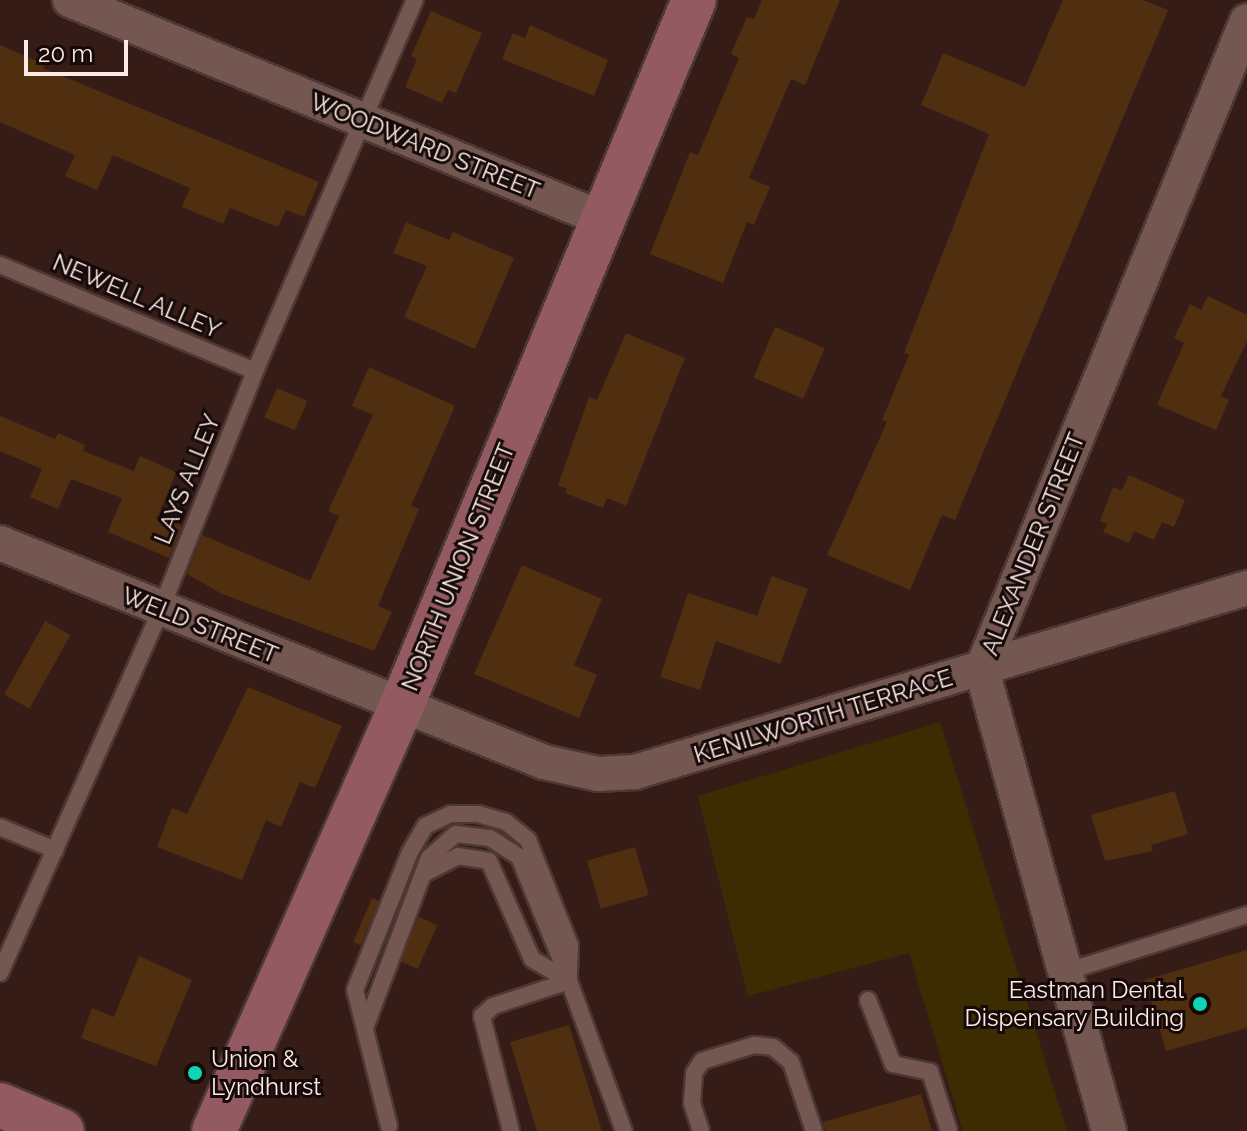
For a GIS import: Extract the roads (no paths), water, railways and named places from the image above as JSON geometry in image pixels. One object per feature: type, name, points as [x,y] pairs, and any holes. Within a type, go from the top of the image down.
[{"type":"street","name":"WOODWARD STREET","points":[[70,0],[601,218]]},
{"type":"street","name":"NORTH UNION STREET","points":[[220,1129],[402,705],[601,218],[694,0]]},
{"type":"street","name":"ALEXANDER STREET","points":[[1109,1131],[982,669],[1247,21]]},
{"type":"street","name":"WELD STREET","points":[[0,543],[402,705]]},
{"type":"street","name":"KENILWORTH TERRACE","points":[[402,705],[544,762],[611,773],[635,772],[1247,588]]},
{"type":"street","points":[[0,1105],[62,1131]]},
{"type":"lane","name":"LAYS ALLEY","points":[[0,973],[161,609],[255,371],[415,0]]},
{"type":"lane","name":"NEWELL ALLEY","points":[[0,265],[255,371]]},
{"type":"lane","points":[[389,1126],[355,990],[409,854],[425,826],[451,814],[490,816],[528,840],[570,945],[569,981]]},
{"type":"lane","points":[[0,827],[55,850]]},
{"type":"lane","points":[[365,1030],[423,874],[438,845],[456,834],[478,834],[509,848],[527,868],[624,1131]]},
{"type":"lane","points":[[423,874],[452,857],[489,861],[532,959],[569,981]]},
{"type":"lane","points":[[1065,972],[1247,915]]},
{"type":"lane","points":[[511,1131],[482,1016],[493,1006],[569,981]]},
{"type":"lane","points":[[868,1000],[893,1064],[930,1072],[949,1131]]},
{"type":"lane","points":[[701,1131],[692,1103],[694,1073],[702,1061],[754,1045],[773,1047],[791,1062],[814,1131]]},
{"type":"place","name":"Eastman Dental Dispensary Building","points":[[1200,1004]]},
{"type":"place","name":"Union & Lyndhurst","points":[[195,1073]]}]
